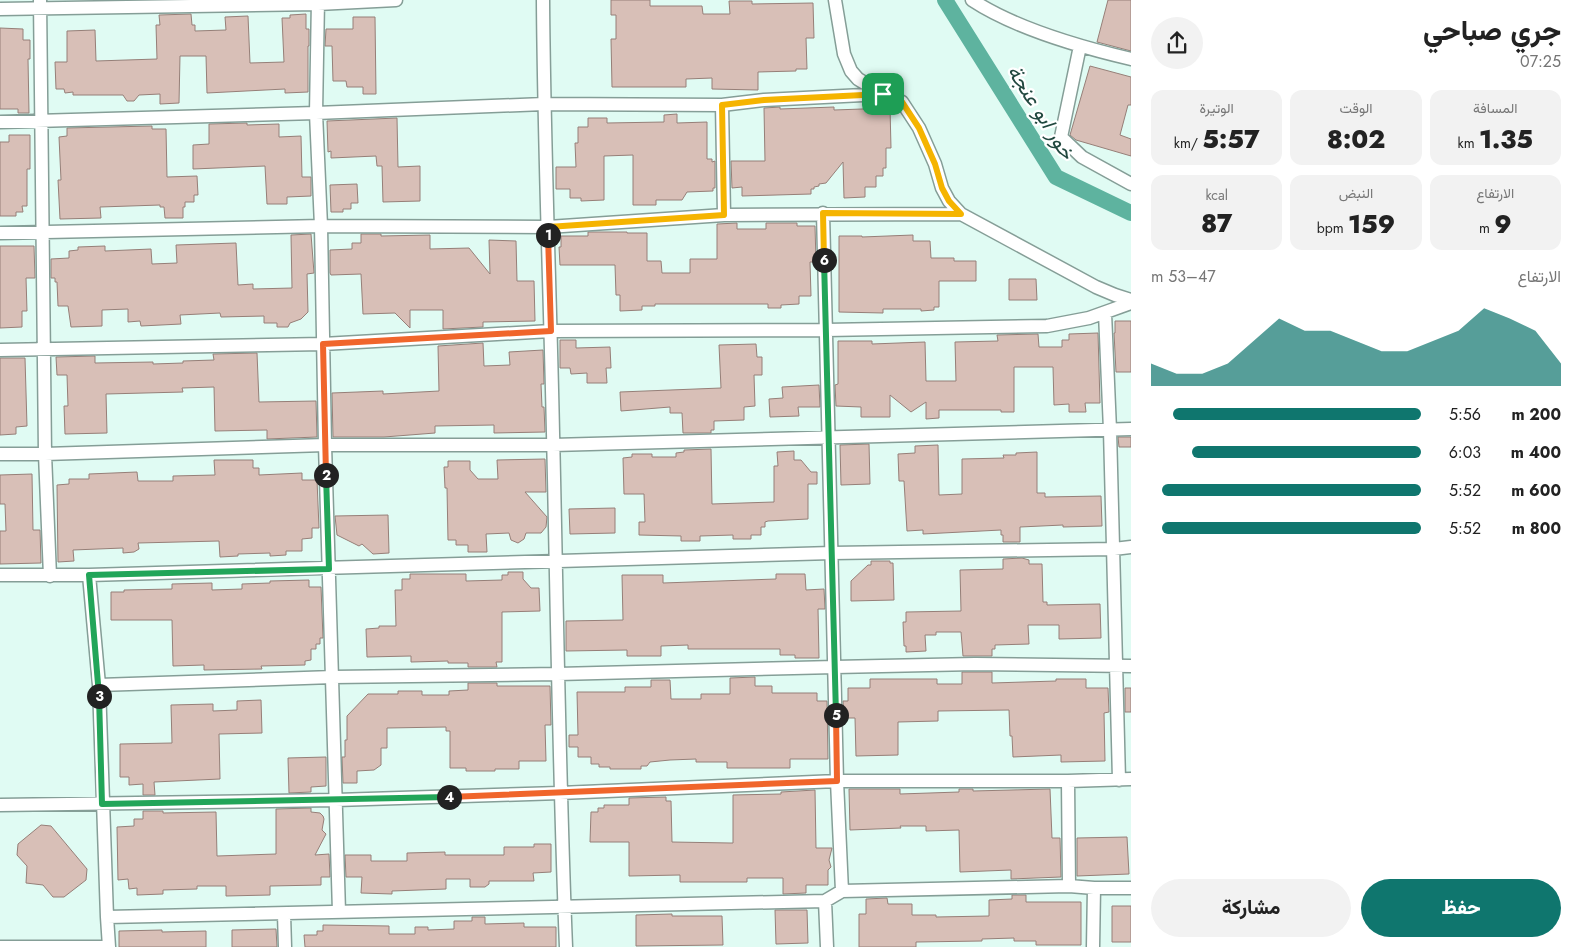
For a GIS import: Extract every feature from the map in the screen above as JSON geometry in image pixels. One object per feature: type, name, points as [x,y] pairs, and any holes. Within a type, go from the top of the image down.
[{"type":"street","points":[[0,9],[40,4],[396,0]]},
{"type":"street","points":[[543,0],[560,793],[566,947]]},
{"type":"street","points":[[835,0],[844,54],[851,71],[858,79],[883,94],[902,102],[919,128],[935,164],[942,188],[949,201],[961,214],[1096,287],[1131,301]]},
{"type":"street","points":[[972,0],[992,12],[1025,26],[1080,46],[1131,59]]},
{"type":"street","points":[[318,2],[316,113],[321,226],[325,445],[339,912]]},
{"type":"street","points":[[40,4],[45,454],[50,576]]},
{"type":"street","points":[[1080,46],[1061,137],[1082,157],[1131,184]]},
{"type":"street","points":[[0,122],[544,104],[722,105],[764,100],[883,94]]},
{"type":"street","points":[[722,105],[724,215]]},
{"type":"street","points":[[0,233],[321,226],[548,227],[724,215],[823,213],[961,214]]},
{"type":"street","points":[[823,213],[837,781],[842,891]]},
{"type":"street","points":[[0,350],[323,344],[551,331],[826,330],[1047,326],[1089,318],[1131,301]]},
{"type":"street","points":[[0,805],[336,800],[837,781],[1068,781],[1125,779],[1116,666],[1114,549],[1105,312]]},
{"type":"street","points":[[0,454],[325,445],[553,445],[1131,429]]},
{"type":"street","points":[[0,575],[50,576],[832,553],[1114,549],[1131,547]]},
{"type":"street","points":[[0,947],[108,947],[99,685],[89,575]]},
{"type":"street","points":[[99,685],[333,677],[558,674],[835,666],[975,664],[1131,666]]},
{"type":"street","points":[[1068,781],[1069,886]]},
{"type":"street","points":[[107,917],[825,901],[842,891],[1069,886],[1131,888]]},
{"type":"street","points":[[1093,947],[1094,888]]},
{"type":"street","points":[[825,901],[827,947]]},
{"type":"street","points":[[284,914],[285,947]]},
{"type":"building","points":[[611,0],[650,0],[650,6],[702,6],[703,14],[730,14],[729,1],[752,1],[752,4],[813,3],[814,38],[806,38],[807,69],[758,72],[758,90],[712,89],[712,78],[686,79],[686,87],[612,87],[611,39],[616,39],[616,15],[611,15]]},
{"type":"building","points":[[1108,0],[1131,0],[1131,51],[1097,42]]},
{"type":"building","points":[[191,14],[192,25],[195,25],[195,31],[226,30],[225,17],[248,16],[250,63],[284,62],[282,18],[290,18],[290,15],[306,14],[306,29],[309,29],[308,92],[285,93],[285,89],[207,93],[206,56],[180,56],[179,103],[160,104],[160,94],[139,95],[134,101],[127,101],[123,95],[73,95],[73,92],[65,93],[64,89],[56,89],[55,62],[67,62],[67,31],[95,30],[96,61],[157,59],[156,25],[160,25],[159,15]]},
{"type":"building","points":[[353,17],[375,17],[376,94],[363,94],[363,87],[347,87],[346,81],[333,81],[332,46],[325,46],[326,29],[353,29]]},
{"type":"building","points":[[0,28],[23,29],[23,40],[30,40],[30,59],[28,59],[29,113],[18,113],[18,109],[0,109]]},
{"type":"building","points":[[1090,66],[1131,77],[1131,105],[1128,105],[1120,135],[1131,139],[1131,156],[1076,140],[1070,135]]},
{"type":"building","points":[[780,107],[780,109],[834,107],[834,110],[890,108],[891,148],[886,148],[886,168],[883,168],[883,176],[876,176],[876,187],[865,187],[865,197],[844,198],[843,162],[826,183],[819,184],[819,186],[811,189],[811,194],[742,196],[742,187],[732,188],[731,161],[765,161],[764,108]]},
{"type":"building","points":[[677,114],[677,123],[707,122],[707,159],[712,159],[712,162],[715,161],[715,188],[713,188],[713,191],[687,192],[682,200],[656,200],[656,205],[633,205],[633,155],[604,156],[604,200],[581,201],[581,198],[570,198],[570,189],[556,189],[556,167],[576,167],[575,143],[578,143],[578,127],[588,127],[588,118],[607,118],[607,123],[664,122],[664,115]]},
{"type":"building","points":[[397,118],[398,167],[420,166],[420,201],[383,202],[382,166],[377,166],[376,156],[331,158],[331,151],[328,152],[327,121]]},
{"type":"building","points":[[247,123],[247,125],[279,124],[279,137],[301,136],[302,177],[311,177],[311,196],[287,197],[287,204],[267,204],[265,166],[193,169],[193,145],[209,144],[209,124]]},
{"type":"building","points":[[152,126],[152,129],[166,129],[167,177],[197,176],[198,195],[194,195],[194,202],[185,202],[183,218],[165,218],[164,207],[160,207],[160,205],[100,207],[101,218],[60,219],[58,180],[61,180],[59,137],[67,136],[67,128]]},
{"type":"building","points":[[9,135],[30,135],[30,169],[27,169],[27,206],[22,206],[23,212],[16,212],[16,216],[0,216],[0,142],[9,142]]},
{"type":"building","points":[[357,184],[358,203],[351,203],[351,209],[343,209],[343,212],[331,212],[330,185]]},
{"type":"building","points":[[737,223],[737,229],[766,229],[766,223],[797,223],[797,226],[815,226],[816,262],[810,262],[811,296],[799,296],[799,304],[781,305],[781,308],[768,308],[768,304],[655,304],[655,306],[642,306],[642,310],[620,311],[620,295],[616,295],[615,265],[560,265],[559,247],[561,247],[561,236],[588,236],[588,232],[647,233],[647,261],[661,261],[662,273],[690,273],[690,259],[717,259],[717,224]]},
{"type":"building","points":[[311,234],[314,273],[307,274],[308,312],[301,319],[290,323],[288,327],[277,327],[277,323],[264,323],[264,316],[221,317],[220,313],[180,315],[181,324],[141,326],[140,321],[128,322],[128,309],[102,310],[102,326],[71,327],[68,306],[58,306],[57,282],[55,282],[55,278],[51,278],[51,259],[69,258],[69,251],[78,250],[78,247],[105,246],[105,251],[151,249],[152,264],[177,263],[176,245],[236,243],[238,285],[253,284],[253,289],[292,288],[291,235]]},
{"type":"building","points":[[361,234],[381,234],[381,236],[430,235],[430,249],[469,248],[490,274],[489,240],[516,241],[517,281],[534,281],[535,321],[483,322],[483,327],[443,329],[443,310],[410,310],[410,328],[395,313],[363,314],[361,274],[331,275],[330,273],[330,250],[352,249],[352,243],[361,243]]},
{"type":"building","points":[[913,235],[913,241],[930,241],[931,258],[954,258],[954,261],[976,261],[976,281],[939,281],[939,307],[934,307],[934,310],[883,309],[883,313],[839,312],[839,236]]},
{"type":"building","points":[[0,246],[34,246],[35,278],[26,278],[27,311],[22,311],[22,327],[0,328]]},
{"type":"building","points":[[1009,279],[1036,279],[1037,300],[1009,300]]},
{"type":"building","points":[[1115,321],[1131,321],[1131,372],[1116,372]]},
{"type":"building","points":[[1098,333],[1100,403],[1085,403],[1086,412],[1069,412],[1069,404],[1054,405],[1053,367],[1014,367],[1014,412],[1001,412],[1001,410],[939,410],[939,418],[926,419],[926,402],[911,412],[890,395],[890,417],[861,417],[861,407],[836,406],[835,385],[838,384],[838,341],[872,341],[872,344],[925,342],[926,381],[956,381],[955,342],[998,341],[997,335],[1038,334],[1039,347],[1062,347],[1062,340],[1069,340],[1069,334]]},
{"type":"building","points":[[560,340],[576,340],[576,348],[610,347],[611,368],[606,368],[607,383],[587,383],[587,373],[571,374],[570,368],[560,368]]},
{"type":"building","points":[[483,343],[484,366],[510,365],[509,352],[543,350],[544,384],[541,384],[545,432],[494,433],[494,425],[435,426],[435,433],[384,437],[333,437],[332,393],[383,391],[383,394],[439,391],[438,346]]},
{"type":"building","points":[[756,344],[757,357],[762,357],[762,375],[754,375],[755,406],[744,407],[744,420],[714,421],[714,430],[711,430],[711,433],[683,433],[682,413],[670,413],[670,407],[621,411],[620,392],[721,388],[719,345]]},
{"type":"building","points":[[257,353],[259,402],[316,401],[317,437],[267,439],[267,430],[215,431],[214,387],[182,388],[183,392],[106,394],[107,433],[65,434],[64,406],[68,406],[67,375],[57,375],[56,357],[95,356],[95,363],[153,362],[153,364],[214,360],[213,354]]},
{"type":"building","points":[[0,358],[25,358],[27,426],[16,427],[16,434],[0,435]]},
{"type":"building","points":[[819,385],[820,407],[798,407],[799,416],[770,417],[769,399],[783,398],[782,387]]},
{"type":"building","points":[[1118,437],[1131,437],[1131,447],[1119,447]]},
{"type":"building","points":[[869,444],[870,484],[841,485],[840,445]]},
{"type":"building","points":[[938,445],[939,495],[962,494],[962,459],[1004,458],[1003,455],[1037,452],[1037,493],[1045,493],[1045,497],[1101,496],[1102,526],[1020,527],[1020,542],[1003,542],[1001,530],[923,534],[923,530],[907,531],[904,481],[899,481],[898,454],[915,453],[915,446]]},
{"type":"building","points":[[711,449],[712,504],[774,502],[774,466],[778,466],[777,452],[794,451],[794,460],[801,460],[811,472],[817,472],[817,484],[808,484],[808,519],[765,522],[765,527],[761,527],[761,535],[751,535],[751,539],[733,539],[733,535],[700,536],[700,541],[681,541],[681,536],[639,535],[639,522],[645,522],[644,494],[624,494],[623,458],[632,457],[632,454],[652,454],[652,457],[676,457],[676,453],[684,452],[684,450]]},
{"type":"building","points":[[545,459],[546,492],[525,492],[547,517],[546,527],[541,533],[526,533],[524,539],[518,543],[511,540],[509,533],[486,534],[487,552],[468,552],[468,545],[456,545],[456,540],[448,540],[447,488],[445,488],[444,467],[448,467],[448,461],[470,461],[470,470],[478,479],[498,479],[497,460]]},
{"type":"building","points":[[214,460],[253,460],[253,468],[259,468],[259,475],[302,473],[302,480],[317,480],[319,528],[312,528],[312,538],[302,539],[302,551],[286,551],[286,555],[270,556],[270,553],[238,554],[238,556],[220,557],[219,541],[138,543],[139,549],[134,552],[123,553],[123,548],[73,550],[74,561],[58,562],[57,485],[69,484],[69,479],[89,479],[89,474],[137,472],[138,481],[173,481],[173,476],[215,475]]},
{"type":"building","points":[[32,474],[33,530],[40,530],[41,563],[0,564],[0,531],[6,531],[5,504],[0,504],[0,475]]},
{"type":"building","points":[[615,508],[615,533],[570,534],[569,509]]},
{"type":"building","points":[[388,515],[389,553],[373,554],[362,544],[359,546],[337,535],[335,516]]},
{"type":"building","points":[[1022,558],[1029,560],[1029,564],[1042,564],[1043,602],[1047,602],[1047,605],[1100,604],[1101,638],[1059,639],[1059,625],[1028,625],[1029,644],[995,645],[995,649],[992,649],[992,656],[963,656],[961,632],[936,632],[936,635],[925,635],[926,651],[906,652],[903,622],[906,622],[906,612],[961,611],[960,570],[1003,569],[1003,559]]},
{"type":"building","points":[[871,561],[890,561],[890,563],[893,563],[894,600],[851,601],[851,581],[868,565],[871,565]]},
{"type":"building","points":[[508,572],[523,572],[523,579],[531,588],[539,588],[540,611],[502,612],[502,662],[496,662],[497,667],[468,667],[468,663],[448,663],[448,661],[411,662],[411,656],[367,657],[366,629],[379,628],[379,626],[396,626],[395,590],[402,590],[402,579],[410,579],[410,574],[466,574],[466,581],[502,580],[502,575],[508,575]]},
{"type":"building","points":[[776,574],[805,574],[806,590],[824,589],[825,609],[818,609],[819,658],[795,658],[795,655],[780,655],[780,649],[688,649],[688,645],[661,646],[661,656],[627,656],[627,650],[566,651],[566,621],[623,620],[622,575],[663,575],[663,583],[776,579]]},
{"type":"building","points":[[309,580],[309,587],[321,587],[323,638],[320,638],[320,644],[316,644],[316,649],[311,649],[311,660],[305,661],[305,665],[261,666],[262,669],[204,670],[204,665],[173,666],[172,620],[111,620],[111,592],[172,589],[172,584],[212,583],[212,590],[242,589],[242,584]]},
{"type":"building","points":[[962,672],[992,672],[992,683],[1086,679],[1086,688],[1108,688],[1109,712],[1104,713],[1105,761],[1061,762],[1061,755],[1013,757],[1009,710],[938,711],[938,721],[898,722],[898,755],[856,756],[855,718],[844,718],[843,701],[848,701],[848,688],[870,688],[870,679],[937,679],[937,684],[962,684]]},
{"type":"building","points":[[755,677],[755,686],[772,686],[772,693],[817,693],[817,701],[827,701],[828,759],[790,759],[790,768],[727,768],[727,762],[696,762],[696,759],[650,762],[647,766],[641,766],[641,769],[610,769],[610,767],[599,767],[599,764],[591,764],[591,757],[578,757],[578,747],[569,747],[569,735],[578,735],[577,692],[625,692],[625,687],[651,687],[651,680],[670,680],[671,699],[701,699],[701,694],[730,694],[730,678]]},
{"type":"building","points":[[468,683],[497,683],[497,686],[550,686],[551,725],[545,725],[546,761],[519,761],[519,769],[495,769],[495,771],[466,771],[466,768],[450,768],[450,731],[446,731],[446,727],[387,728],[387,748],[381,748],[381,765],[374,770],[357,771],[357,783],[343,783],[342,757],[345,757],[347,716],[368,694],[398,694],[398,691],[422,691],[422,695],[449,695],[449,691],[468,690]]},
{"type":"building","points":[[1125,688],[1131,688],[1131,712],[1125,712]]},
{"type":"building","points":[[261,700],[262,733],[219,734],[220,779],[154,782],[155,795],[143,795],[143,784],[129,785],[129,777],[120,777],[120,744],[172,743],[171,705],[213,704],[213,711],[237,710],[237,701]]},
{"type":"building","points":[[326,757],[326,786],[311,787],[311,792],[289,793],[288,758]]},
{"type":"building","points":[[849,789],[900,789],[900,794],[959,792],[959,789],[973,789],[973,791],[1050,789],[1052,838],[1060,838],[1061,877],[1011,879],[1011,870],[960,872],[959,830],[926,831],[926,826],[900,826],[901,828],[850,830]]},
{"type":"building","points":[[815,790],[816,848],[832,848],[829,860],[831,867],[828,870],[828,885],[806,885],[806,893],[783,894],[783,878],[747,878],[747,882],[680,882],[680,875],[629,876],[629,842],[590,842],[591,812],[598,812],[598,808],[604,808],[604,805],[629,805],[629,798],[666,797],[666,801],[671,801],[672,842],[733,843],[733,795],[781,794],[781,792]]},
{"type":"building","points":[[311,808],[311,812],[320,813],[323,816],[322,830],[326,834],[315,855],[329,854],[330,877],[321,877],[321,885],[270,886],[270,895],[226,896],[226,886],[197,886],[197,889],[163,890],[163,894],[137,895],[137,888],[129,889],[128,879],[118,880],[117,827],[134,826],[134,819],[143,819],[143,811],[163,811],[163,813],[216,812],[217,856],[276,854],[276,809]]},
{"type":"building","points":[[41,825],[51,826],[87,869],[86,880],[64,897],[53,897],[43,885],[26,883],[27,866],[17,855],[18,844]]},
{"type":"building","points":[[1127,837],[1129,874],[1077,876],[1077,838]]},
{"type":"building","points":[[534,844],[551,844],[551,872],[533,873],[534,881],[489,881],[489,884],[485,887],[470,887],[470,879],[446,879],[446,889],[392,891],[392,894],[361,893],[362,877],[346,877],[345,855],[371,855],[371,861],[407,861],[407,853],[445,852],[445,855],[504,855],[504,847],[534,847]]},
{"type":"building","points":[[1012,895],[1026,895],[1026,902],[1081,902],[1081,945],[1036,945],[1036,941],[1014,941],[1014,938],[982,939],[982,941],[916,942],[916,947],[859,947],[859,914],[866,914],[866,899],[887,898],[888,904],[912,904],[912,915],[936,915],[936,917],[989,916],[989,900],[1012,899]]},
{"type":"building","points":[[1112,906],[1131,906],[1131,942],[1112,942]]},
{"type":"building","points":[[775,910],[807,910],[808,943],[776,944]]},
{"type":"building","points":[[672,914],[672,916],[722,916],[723,945],[636,946],[636,915]]},
{"type":"building","points":[[472,917],[485,917],[485,924],[524,923],[524,927],[556,927],[556,947],[305,947],[304,935],[317,935],[317,931],[323,931],[323,925],[389,926],[389,934],[415,934],[415,927],[428,927],[428,930],[454,929],[454,921],[472,921]]},
{"type":"building","points":[[276,929],[277,947],[232,947],[232,930]]},
{"type":"building","points":[[162,930],[162,932],[206,931],[206,947],[119,947],[119,931]]},
{"type":"waterway","name":"خور ابو عنجة","points":[[945,0],[1056,177],[1131,213]]},
{"type":"route","points":[[883,94],[902,102],[919,128],[935,164],[942,188],[949,201],[961,214],[823,213],[837,781],[560,793],[336,800],[102,804],[99,685],[89,575],[329,569],[323,344],[551,331],[548,227],[724,215],[722,105],[764,100],[883,94]]}]
